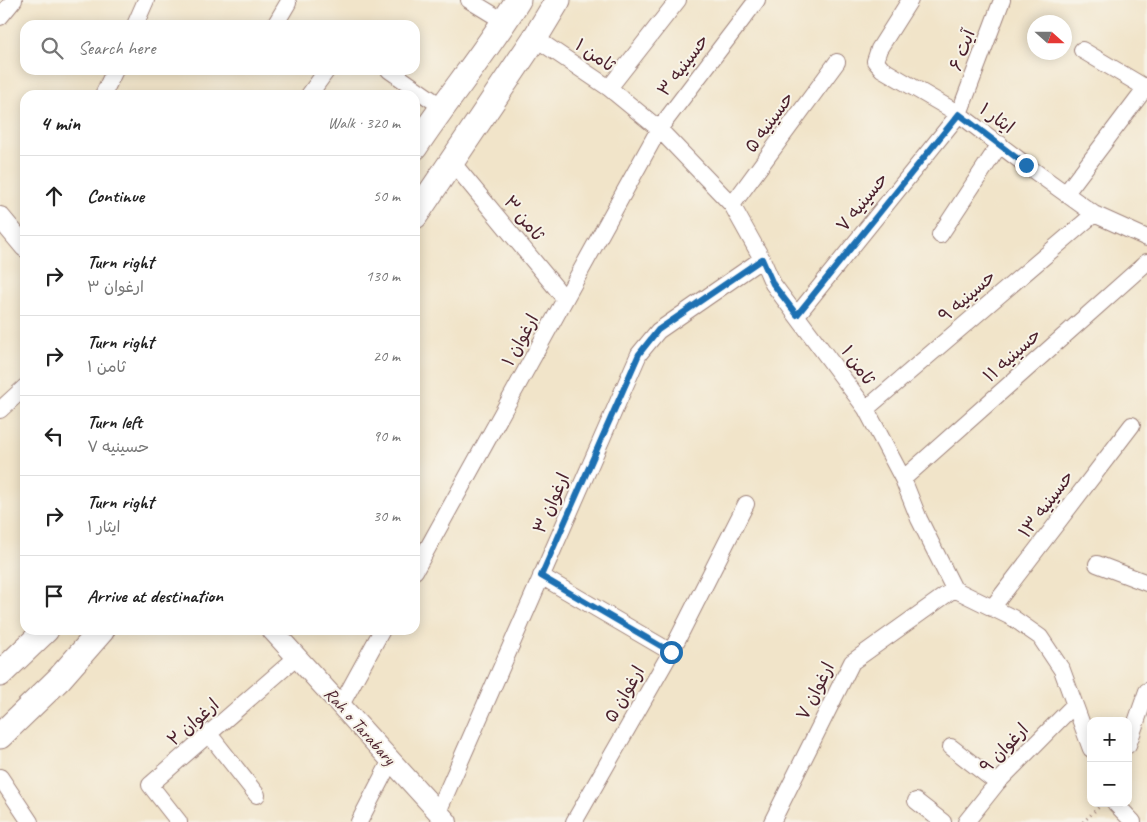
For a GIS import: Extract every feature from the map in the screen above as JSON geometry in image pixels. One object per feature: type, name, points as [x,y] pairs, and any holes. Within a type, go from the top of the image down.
[{"type":"main road","points":[[420,140],[505,22],[518,0]]},
{"type":"main road","points":[[420,201],[424,189],[452,162],[535,38],[558,0]]},
{"type":"main road","points":[[0,674],[41,635]]},
{"type":"main road","points":[[3,725],[59,679],[98,635]]},
{"type":"street","points":[[0,17],[14,0]]},
{"type":"street","points":[[137,20],[146,0]]},
{"type":"street","points":[[469,0],[505,22]]},
{"type":"street","points":[[608,88],[678,0]]},
{"type":"street","name":"حسینیه ۳","points":[[659,129],[757,0]]},
{"type":"street","name":"ایثار ۱","points":[[910,0],[878,49],[875,61],[882,68],[959,114],[1094,214],[1147,238]]},
{"type":"street","name":"آیت ۶","points":[[959,114],[1002,0]]},
{"type":"street","points":[[278,20],[288,3]]},
{"type":"street","name":"ثامن ۱","points":[[535,38],[608,88],[659,129],[732,205],[762,259],[773,284],[866,409],[903,478],[919,519],[954,589]]},
{"type":"street","points":[[1066,193],[1146,87],[1082,50]]},
{"type":"street","name":"حسینیه ۵","points":[[732,205],[837,62]]},
{"type":"street","points":[[105,90],[112,75]]},
{"type":"street","points":[[313,90],[323,75]]},
{"type":"street","points":[[396,75],[418,90]]},
{"type":"street","points":[[420,92],[442,107]]},
{"type":"street","name":"حسینیه ۷","points":[[797,315],[959,114]]},
{"type":"street","name":"ارغوان ۱","points":[[420,562],[659,129]]},
{"type":"street","points":[[940,234],[1000,144]]},
{"type":"street","name":"ثامن ۳","points":[[452,162],[565,299]]},
{"type":"street","name":"حسینیه ۹","points":[[866,409],[1094,214]]},
{"type":"street","points":[[0,217],[20,241]]},
{"type":"street","name":"ارغوان ۳","points":[[442,817],[541,576],[639,354],[658,330],[762,259]]},
{"type":"street","name":"حسینیه ۱۱","points":[[903,478],[1147,262]]},
{"type":"street","points":[[0,410],[20,392]]},
{"type":"street","name":"حسینیه ۱۳","points":[[992,608],[1132,425]]},
{"type":"street","name":"ارغوان ۵","points":[[574,822],[671,652],[746,504]]},
{"type":"street","points":[[1097,564],[1147,583]]},
{"type":"street","points":[[541,576],[671,652]]},
{"type":"street","points":[[954,589],[1013,618],[1040,637],[1062,670],[1087,739]]},
{"type":"street","name":"ارغوان ۷","points":[[772,822],[852,662],[954,589]]},
{"type":"street","name":"Rah o Tarabary","points":[[277,635],[442,817]]},
{"type":"street","points":[[341,705],[379,635]]},
{"type":"street","name":"ارغوان ۲","points":[[179,822],[150,785],[297,657]]},
{"type":"street","points":[[1132,733],[1147,692]]},
{"type":"street","name":"ارغوان ۹","points":[[966,822],[997,783],[1074,705]]},
{"type":"street","points":[[210,734],[257,795]]},
{"type":"street","points":[[951,747],[997,783]]},
{"type":"street","points":[[359,822],[391,760]]},
{"type":"street","points":[[0,777],[30,822]]},
{"type":"street","points":[[916,801],[943,822]]},
{"type":"street","points":[[1119,807],[1133,822]]},
{"type":"path","points":[[1083,822],[1100,807]]},
{"type":"route","points":[[671,652],[541,576],[639,354],[658,330],[762,259],[773,284],[797,315],[959,114],[1026,165]]}]
